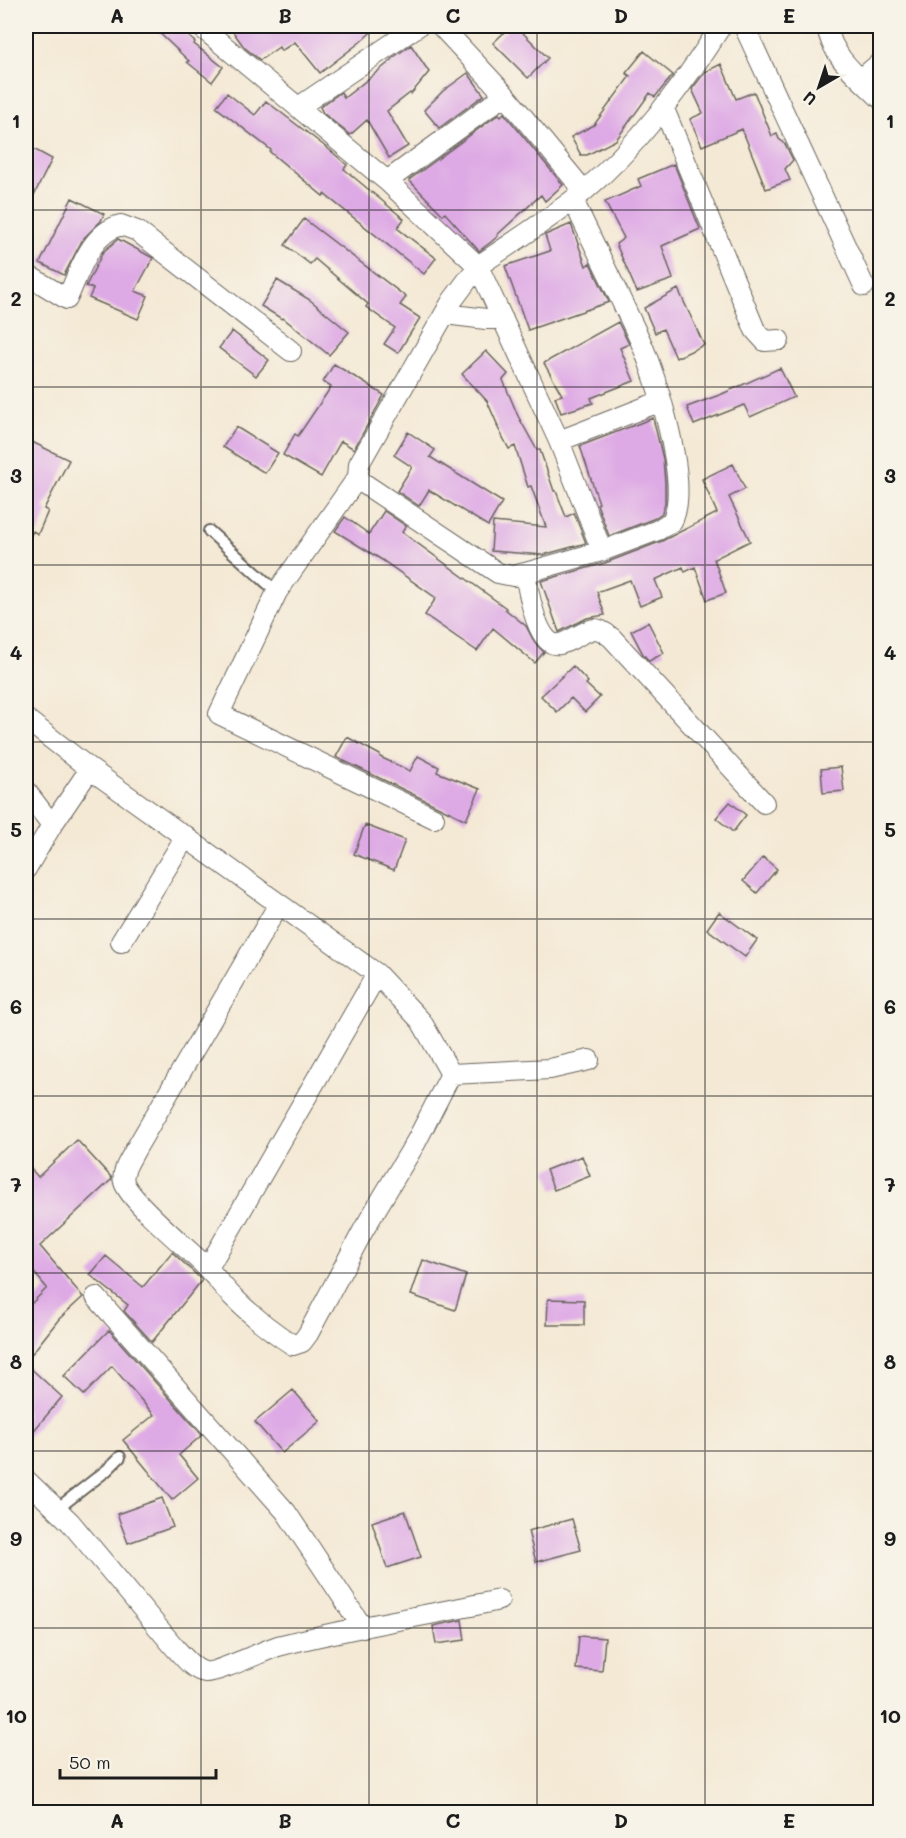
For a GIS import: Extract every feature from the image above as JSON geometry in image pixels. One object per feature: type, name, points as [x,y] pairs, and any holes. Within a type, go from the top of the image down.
[{"type":"street","points":[[300,106],[418,26]]},
{"type":"street","points":[[358,477],[363,483],[498,573],[513,576],[602,551],[658,530],[674,516],[678,473],[661,401],[641,341],[578,195],[505,95],[441,26]]},
{"type":"street","points":[[434,818],[219,714],[277,592],[358,477],[359,464],[466,281],[478,267],[578,195],[623,154],[664,109],[720,26]]},
{"type":"street","points":[[744,26],[864,286]]},
{"type":"street","points":[[827,26],[829,38],[837,54],[880,98]]},
{"type":"street","points":[[211,28],[387,181],[478,267],[560,441],[602,551]]},
{"type":"street","points":[[861,79],[880,63]]},
{"type":"street","points":[[387,181],[505,95]]},
{"type":"street","points":[[664,109],[755,330],[765,341],[779,340]]},
{"type":"street","points":[[26,274],[67,298],[94,243],[102,234],[121,225],[136,231],[291,351]]},
{"type":"street","points":[[445,314],[503,319]]},
{"type":"street","points":[[560,441],[661,401]]},
{"type":"street","points":[[525,573],[531,602],[542,633],[548,641],[560,644],[595,629],[612,638],[764,803]]},
{"type":"street","points":[[26,719],[90,769],[377,974],[421,1020],[451,1074]]},
{"type":"street","points":[[26,869],[52,825],[90,769]]},
{"type":"street","points":[[26,791],[52,825]]},
{"type":"street","points":[[121,942],[186,836]]},
{"type":"street","points":[[279,904],[134,1152],[124,1172],[123,1180],[132,1194],[159,1223],[208,1268],[231,1295],[276,1334],[293,1345],[302,1342],[364,1229],[416,1142],[451,1074]]},
{"type":"street","points":[[208,1268],[377,974]]},
{"type":"street","points":[[451,1074],[534,1070],[589,1060]]},
{"type":"street","points":[[96,1297],[286,1512],[363,1628]]},
{"type":"street","points":[[26,1480],[84,1538],[176,1649],[194,1667],[206,1672],[219,1670],[248,1656],[276,1647],[499,1600]]},
{"type":"lane","points":[[209,531],[277,592]]},
{"type":"lane","points":[[57,1509],[120,1457]]},
{"type":"building","points":[[152,26],[171,26],[181,33],[183,31],[195,42],[194,44],[223,67],[212,82],[187,62],[189,61]]},
{"type":"building","points":[[229,26],[378,26],[320,73],[295,42],[281,51],[279,47],[260,60],[244,47]]},
{"type":"building","points":[[511,26],[516,26],[548,58],[528,78],[493,43]]},
{"type":"building","points":[[411,45],[429,72],[411,94],[387,111],[408,146],[389,158],[367,120],[350,135],[323,113],[320,107],[341,92],[344,98]]},
{"type":"building","points":[[644,51],[673,75],[655,97],[650,93],[616,140],[587,155],[581,155],[571,137],[594,125],[630,76],[626,73]]},
{"type":"building","points":[[721,64],[736,99],[754,92],[772,136],[777,134],[785,144],[793,160],[785,169],[790,180],[766,189],[742,129],[702,146],[690,119],[703,113],[692,89],[705,72]]},
{"type":"building","points":[[468,73],[484,95],[439,128],[424,110],[443,91]]},
{"type":"building","points":[[227,93],[255,115],[266,101],[347,165],[344,169],[404,219],[397,228],[436,258],[424,274],[324,194],[323,196],[270,152],[271,150],[216,107]]},
{"type":"building","points":[[504,113],[563,185],[545,201],[541,195],[479,251],[445,213],[443,215],[409,180],[499,114],[501,116]]},
{"type":"building","points":[[26,145],[52,159],[26,211]]},
{"type":"building","points":[[674,164],[700,229],[662,246],[673,279],[637,292],[616,244],[624,238],[605,202],[641,186],[638,179]]},
{"type":"building","points":[[72,198],[104,214],[101,221],[83,239],[64,275],[40,263]]},
{"type":"building","points":[[304,219],[406,297],[400,305],[420,318],[398,353],[384,344],[395,328],[366,307],[368,304],[315,259],[310,264],[285,245]]},
{"type":"building","points":[[571,224],[586,266],[590,263],[609,302],[528,330],[505,266],[550,251],[545,235]]},
{"type":"building","points":[[118,239],[153,258],[135,291],[148,296],[138,319],[89,298],[93,289],[86,286],[103,252]]},
{"type":"building","points":[[277,280],[310,300],[349,332],[329,355],[283,318],[261,306]]},
{"type":"building","points":[[678,289],[704,345],[676,358],[663,329],[655,333],[644,308]]},
{"type":"building","points":[[618,322],[629,344],[620,348],[634,381],[591,398],[593,403],[561,413],[555,397],[562,395],[544,363]]},
{"type":"building","points":[[232,331],[269,360],[256,376],[219,348]]},
{"type":"building","points":[[486,351],[508,374],[503,380],[518,416],[537,450],[540,450],[566,517],[574,513],[586,543],[543,555],[491,551],[493,522],[546,527],[531,486],[528,487],[515,446],[509,449],[487,401],[462,374]]},
{"type":"building","points":[[334,364],[384,395],[354,449],[341,441],[321,477],[283,455],[295,434],[298,436],[331,387],[323,382]]},
{"type":"building","points":[[780,368],[794,397],[750,417],[744,405],[694,425],[687,407]]},
{"type":"building","points":[[653,418],[663,459],[665,503],[662,513],[653,519],[609,536],[580,446]]},
{"type":"building","points":[[236,427],[278,453],[265,473],[223,447]]},
{"type":"building","points":[[408,432],[435,450],[430,457],[502,502],[488,526],[429,490],[419,506],[397,491],[412,467],[394,455]]},
{"type":"building","points":[[30,441],[69,460],[44,509],[48,511],[38,534],[33,531],[26,545],[26,450]]},
{"type":"building","points":[[733,464],[745,489],[729,497],[750,541],[714,559],[726,593],[707,600],[695,567],[685,572],[683,567],[655,580],[662,597],[640,606],[630,580],[597,592],[605,615],[587,618],[559,632],[541,581],[605,563],[662,541],[717,513],[702,479]]},
{"type":"building","points":[[384,511],[406,526],[402,532],[506,608],[526,626],[535,643],[544,652],[535,663],[493,628],[477,651],[425,615],[436,598],[382,560],[335,531],[345,517],[369,534]]},
{"type":"building","points":[[648,622],[664,653],[649,661],[631,631]]},
{"type":"building","points":[[573,666],[588,682],[586,684],[600,697],[585,712],[571,698],[557,712],[541,696]]},
{"type":"building","points":[[347,737],[380,757],[410,771],[418,756],[439,767],[437,772],[480,789],[466,820],[336,757]]},
{"type":"building","points":[[841,767],[844,791],[823,793],[821,769]]},
{"type":"building","points":[[730,802],[746,815],[733,832],[716,818]]},
{"type":"building","points":[[365,825],[405,840],[394,870],[354,854]]},
{"type":"building","points":[[763,857],[777,869],[757,893],[743,881]]},
{"type":"building","points":[[719,912],[757,940],[745,957],[707,929]]},
{"type":"building","points":[[77,1140],[112,1179],[40,1246],[83,1297],[59,1319],[26,1361],[26,1309],[47,1288],[26,1263],[26,1163],[38,1177]]},
{"type":"building","points":[[582,1156],[590,1176],[554,1190],[546,1170]]},
{"type":"building","points":[[172,1252],[202,1280],[152,1342],[124,1311],[128,1305],[90,1275],[106,1256],[143,1287]]},
{"type":"building","points":[[423,1260],[466,1275],[455,1310],[411,1295]]},
{"type":"building","points":[[548,1299],[584,1300],[584,1325],[547,1325]]},
{"type":"building","points":[[109,1330],[202,1435],[179,1455],[198,1478],[172,1500],[123,1440],[154,1415],[112,1366],[84,1395],[64,1376]]},
{"type":"building","points":[[26,1364],[62,1397],[26,1440]]},
{"type":"building","points":[[293,1390],[320,1421],[282,1453],[255,1422]]},
{"type":"building","points":[[162,1498],[173,1527],[128,1543],[117,1514]]},
{"type":"building","points":[[405,1511],[421,1557],[387,1568],[372,1522]]},
{"type":"building","points":[[572,1519],[581,1550],[536,1562],[528,1531]]},
{"type":"building","points":[[462,1620],[465,1640],[436,1644],[433,1626]]},
{"type":"building","points":[[579,1636],[605,1638],[602,1671],[576,1669]]}]
